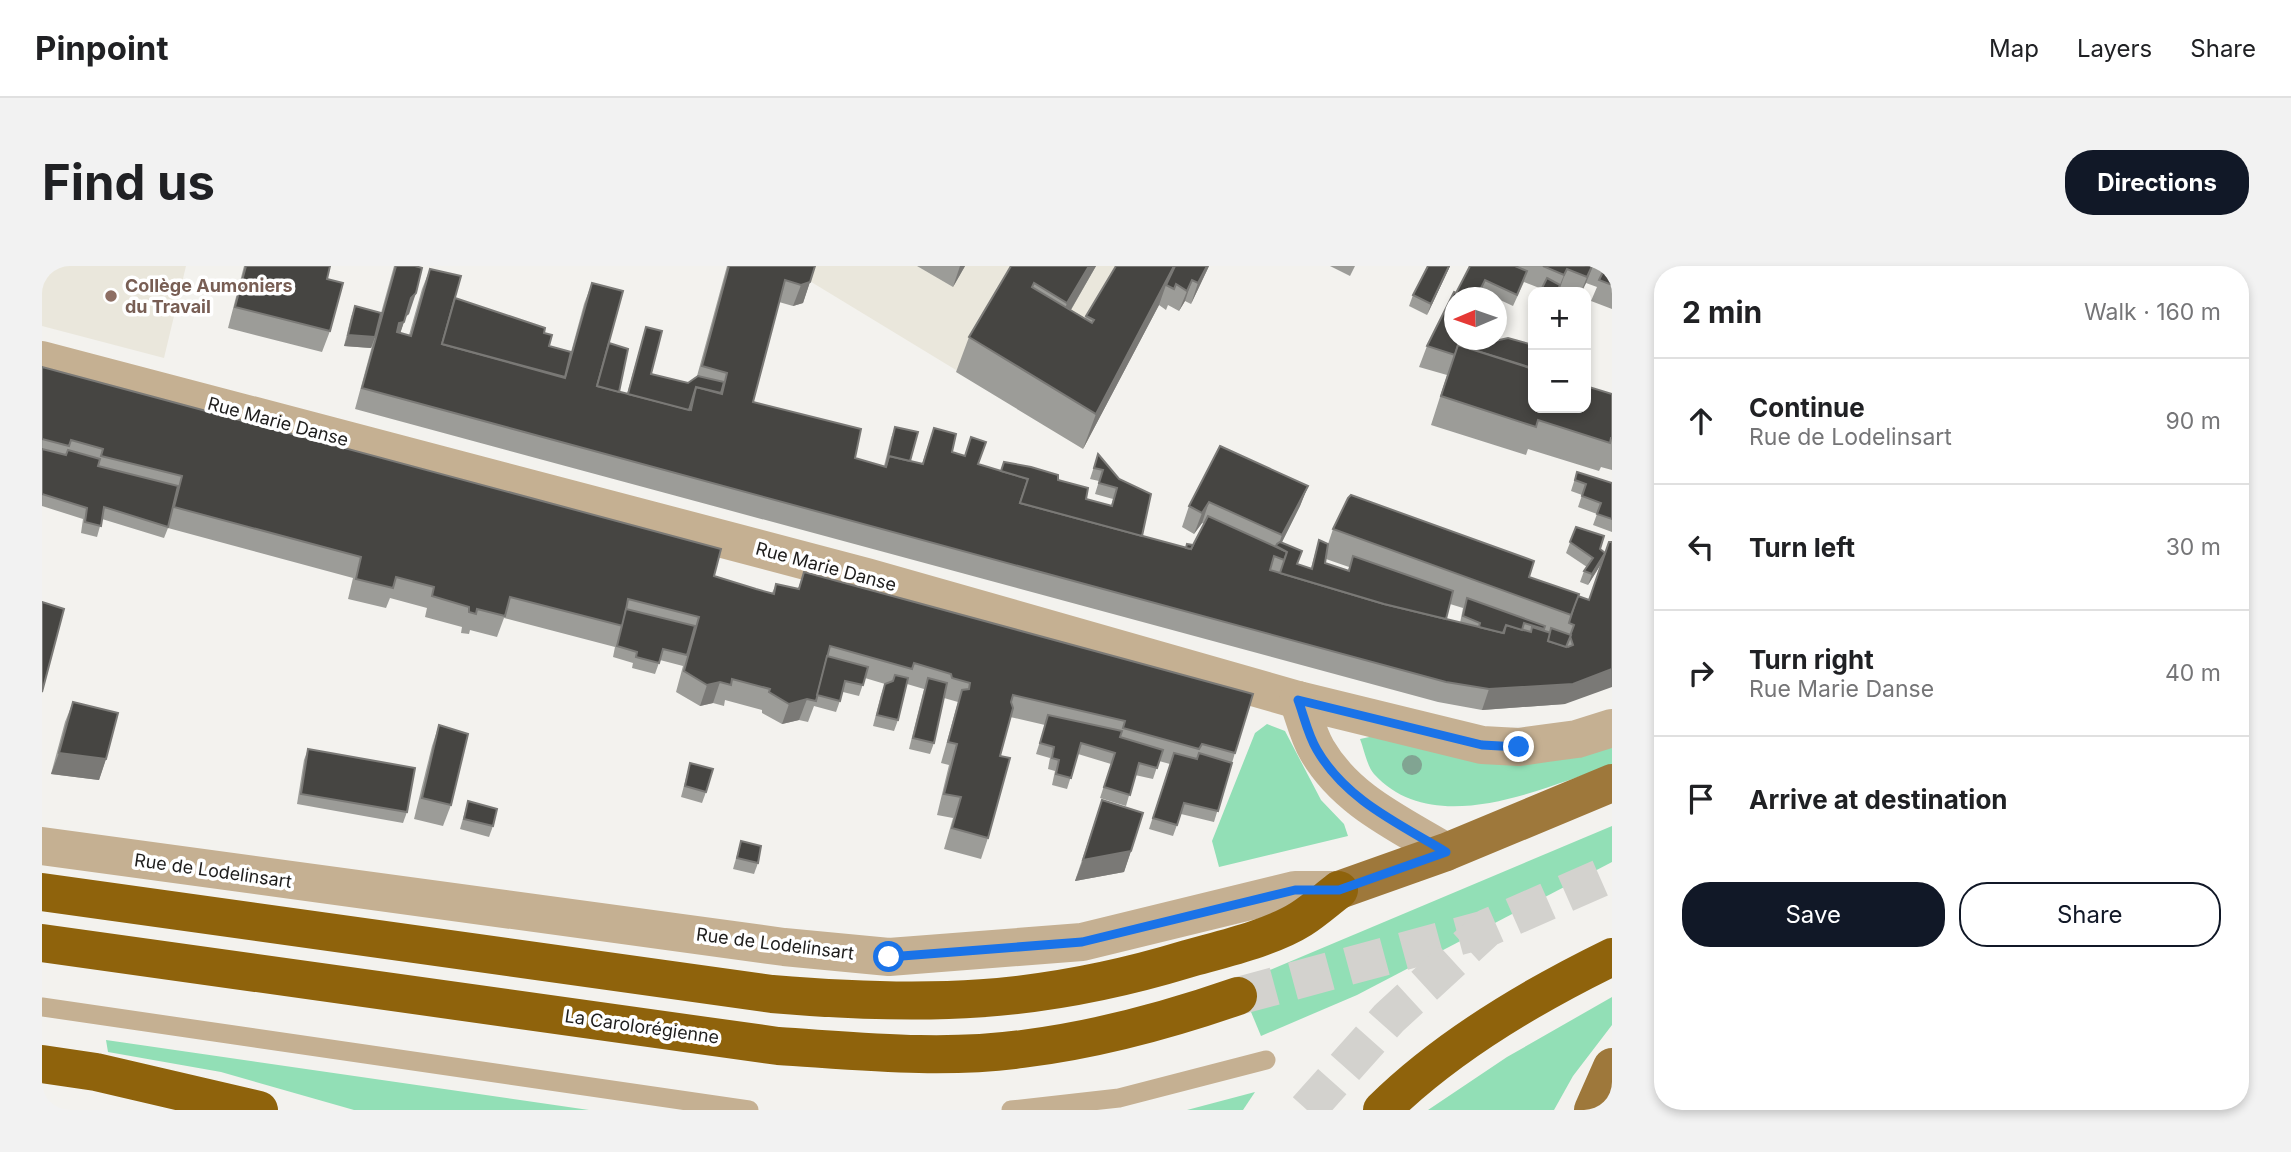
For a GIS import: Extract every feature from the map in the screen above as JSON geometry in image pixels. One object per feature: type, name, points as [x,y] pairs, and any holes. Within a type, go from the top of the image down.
[{"type":"highway","points":[[42,892],[745,990],[868,1002],[960,1002],[1032,996],[1098,985],[1265,934],[1300,920],[1339,890]]},
{"type":"highway","name":"La Carolorégienne","points":[[42,943],[778,1046],[889,1052],[1022,1049],[1102,1034],[1187,1013],[1238,996]]},
{"type":"highway","points":[[1382,1110],[1439,1061],[1479,1034],[1526,1003],[1612,957]]},
{"type":"highway","points":[[42,1064],[96,1072],[259,1110]]},
{"type":"main road","name":"Rue de Lodelinsart","points":[[1339,890],[1446,852],[1612,783]]},
{"type":"main road","points":[[1594,1110],[1612,1067]]},
{"type":"street","name":"Rue Marie Danse","points":[[42,360],[853,574],[1298,700],[1482,745],[1519,747],[1577,739],[1612,728]]},
{"type":"street","points":[[1298,700],[1315,747],[1333,776],[1361,801],[1446,852]]},
{"type":"street","name":"Rue de Lodelinsart","points":[[42,846],[771,945],[889,957],[1082,942],[1295,890],[1339,890]]},
{"type":"lane","points":[[42,1007],[749,1110]]},
{"type":"lane","points":[[1011,1110],[1119,1098],[1266,1060]]},
{"type":"shaded area","name":"Collège Aumoniers du Travail","points":[[42,266],[186,266],[164,358],[42,326]]},
{"type":"shaded area","points":[[785,266],[1176,266],[1084,448]]},
{"type":"green space","points":[[1267,724],[1285,731],[1321,800],[1344,824],[1348,836],[1219,867],[1212,841],[1255,733]]},
{"type":"green space","points":[[1374,736],[1612,747],[1612,765],[1489,803],[1457,806],[1427,804],[1399,794],[1374,774],[1360,739]]},
{"type":"green space","points":[[1612,826],[1612,862],[1357,995],[1261,1036],[1239,983]]},
{"type":"green space","points":[[1612,997],[1612,1025],[1573,1076],[1554,1110],[1428,1110],[1507,1057]]},
{"type":"green space","points":[[106,1040],[589,1110],[354,1110],[221,1072],[108,1052]]},
{"type":"green space","points":[[1255,1092],[1243,1110],[1187,1110]]},
{"type":"building","points":[[246,266],[330,266],[327,279],[343,283],[330,331],[235,307]]},
{"type":"building","points":[[396,266],[422,268],[416,293],[411,298],[404,322],[399,323],[397,332],[411,336],[430,269],[461,276],[442,344],[565,378],[592,283],[623,291],[597,386],[691,410],[696,387],[722,394],[727,373],[702,366],[729,266],[815,266],[810,282],[801,285],[785,280],[753,402],[861,429],[855,458],[886,467],[889,456],[923,464],[934,428],[956,434],[952,452],[965,456],[971,437],[986,442],[978,464],[1028,479],[1020,503],[1191,549],[1208,516],[1287,552],[1284,560],[1274,556],[1270,570],[1384,604],[1504,633],[1506,625],[1531,632],[1532,627],[1551,633],[1548,641],[1568,647],[1573,645],[1570,636],[1574,625],[1569,623],[1576,600],[1578,596],[1589,600],[1609,542],[1612,542],[1612,669],[1573,684],[1489,689],[1446,682],[362,388]]},
{"type":"building","points":[[1011,266],[1089,266],[1067,303],[1034,283],[1032,287],[1092,323],[1094,320],[1086,316],[1116,266],[1174,266],[1096,414],[969,337]]},
{"type":"building","points":[[1175,266],[1207,266],[1198,283],[1192,280],[1187,291],[1176,284],[1174,289],[1166,285]]},
{"type":"building","points":[[1428,266],[1449,266],[1431,304],[1413,295]]},
{"type":"building","points":[[1470,266],[1515,266],[1527,271],[1517,295],[1507,290],[1507,287],[1500,287],[1485,280],[1482,287],[1459,287]]},
{"type":"building","points":[[1543,266],[1592,266],[1587,277],[1567,269],[1564,275]]},
{"type":"building","points":[[1606,266],[1612,266],[1612,285],[1599,280]]},
{"type":"building","points":[[1547,278],[1560,285],[1559,287],[1542,287]]},
{"type":"building","points":[[455,298],[545,328],[544,333],[552,335],[549,346],[571,352],[565,377],[442,344]]},
{"type":"building","points":[[355,306],[381,313],[375,337],[348,335]]},
{"type":"building","points":[[1444,312],[1444,350],[1456,350],[1455,355],[1427,346]]},
{"type":"building","points":[[646,327],[662,331],[651,374],[688,383],[698,376],[724,382],[721,393],[696,387],[689,410],[628,394]]},
{"type":"building","points":[[1508,338],[1528,344],[1528,367],[1474,350],[1507,350]]},
{"type":"building","points":[[609,343],[628,349],[619,392],[597,386]]},
{"type":"building","points":[[1456,350],[1474,350],[1528,367],[1528,413],[1591,413],[1591,388],[1612,394],[1612,438],[1610,443],[1538,420],[1536,427],[1441,396]]},
{"type":"building","points":[[42,367],[721,549],[714,576],[774,594],[776,584],[799,589],[804,572],[1253,694],[1235,753],[1202,744],[1199,749],[1123,728],[1125,721],[1013,695],[1013,708],[1000,756],[1010,758],[988,838],[952,828],[961,797],[944,794],[957,744],[948,742],[962,690],[969,689],[970,683],[914,663],[912,669],[830,646],[816,701],[807,699],[789,704],[769,692],[770,689],[732,679],[731,685],[720,682],[707,685],[684,671],[699,617],[628,599],[623,626],[510,597],[505,616],[477,609],[476,614],[469,612],[469,607],[432,596],[434,587],[396,577],[393,588],[356,579],[361,557],[174,507],[182,476],[101,456],[103,449],[71,440],[69,446],[42,439]]},
{"type":"building","points":[[895,427],[918,432],[910,461],[889,456],[886,466]]},
{"type":"building","points":[[1220,446],[1308,486],[1282,535],[1209,502],[1202,513],[1189,506]]},
{"type":"building","points":[[42,449],[66,455],[68,450],[100,459],[98,466],[178,486],[168,527],[104,507],[101,526],[85,522],[87,508],[42,494]]},
{"type":"building","points":[[1098,454],[1119,479],[1151,494],[1142,536],[1020,503],[1028,479],[1001,471],[1004,462],[1058,475],[1058,480],[1088,488],[1086,499],[1112,506],[1117,488],[1099,483],[1103,470],[1094,468]]},
{"type":"building","points":[[1577,472],[1612,483],[1612,519],[1597,514],[1601,503],[1582,496],[1586,484],[1575,480]]},
{"type":"building","points":[[1351,495],[1534,561],[1529,577],[1579,594],[1571,615],[1333,529]]},
{"type":"building","points":[[1576,527],[1604,536],[1600,549],[1605,553],[1592,574],[1584,571],[1593,558],[1570,542]]},
{"type":"building","points":[[1319,540],[1328,544],[1325,563],[1349,571],[1353,556],[1453,591],[1446,619],[1384,604],[1280,573],[1287,552],[1276,546],[1277,544],[1280,542],[1302,551],[1297,564],[1312,569]]},
{"type":"building","points":[[1467,598],[1545,626],[1544,629],[1524,623],[1522,630],[1506,625],[1503,633],[1479,627],[1480,623],[1463,616]]},
{"type":"building","points":[[42,602],[64,609],[42,692]]},
{"type":"building","points":[[626,609],[695,626],[687,655],[663,649],[659,663],[636,657],[637,652],[617,646]]},
{"type":"building","points":[[1551,628],[1571,635],[1566,647],[1548,641]]},
{"type":"building","points":[[827,656],[868,667],[863,685],[845,681],[840,701],[817,695]]},
{"type":"building","points":[[895,675],[908,678],[898,720],[877,715],[885,684],[893,681]]},
{"type":"building","points":[[928,678],[947,683],[934,743],[913,738]]},
{"type":"building","points":[[73,702],[118,713],[106,759],[59,753]]},
{"type":"building","points":[[1048,715],[1122,731],[1120,737],[1163,750],[1157,768],[1139,763],[1130,795],[1104,787],[1115,753],[1081,743],[1071,778],[1056,774],[1059,760],[1052,758],[1054,747],[1040,743]]},
{"type":"building","points":[[439,725],[468,734],[451,805],[422,798]]},
{"type":"building","points":[[308,749],[415,768],[407,812],[301,794]]},
{"type":"building","points":[[1174,753],[1197,759],[1199,753],[1232,763],[1218,811],[1184,803],[1177,825],[1153,818]]},
{"type":"building","points":[[690,763],[713,769],[706,792],[685,786]]},
{"type":"building","points":[[1102,800],[1143,813],[1131,851],[1083,860]]},
{"type":"building","points":[[468,801],[497,809],[493,826],[464,819]]},
{"type":"building","points":[[741,841],[761,846],[758,863],[737,858]]},
{"type":"tunnel","points":[[1307,1110],[1389,1018],[1487,928],[1612,873]]},
{"type":"tunnel","points":[[1238,996],[1482,930]]},
{"type":"place","name":"Collège Aumoniers du Travail","points":[[111,296]]},
{"type":"route","points":[[889,957],[985,952],[1082,942],[1295,890],[1339,890],[1446,852],[1361,801],[1333,776],[1315,747],[1298,700],[1482,745],[1519,747]]}]
